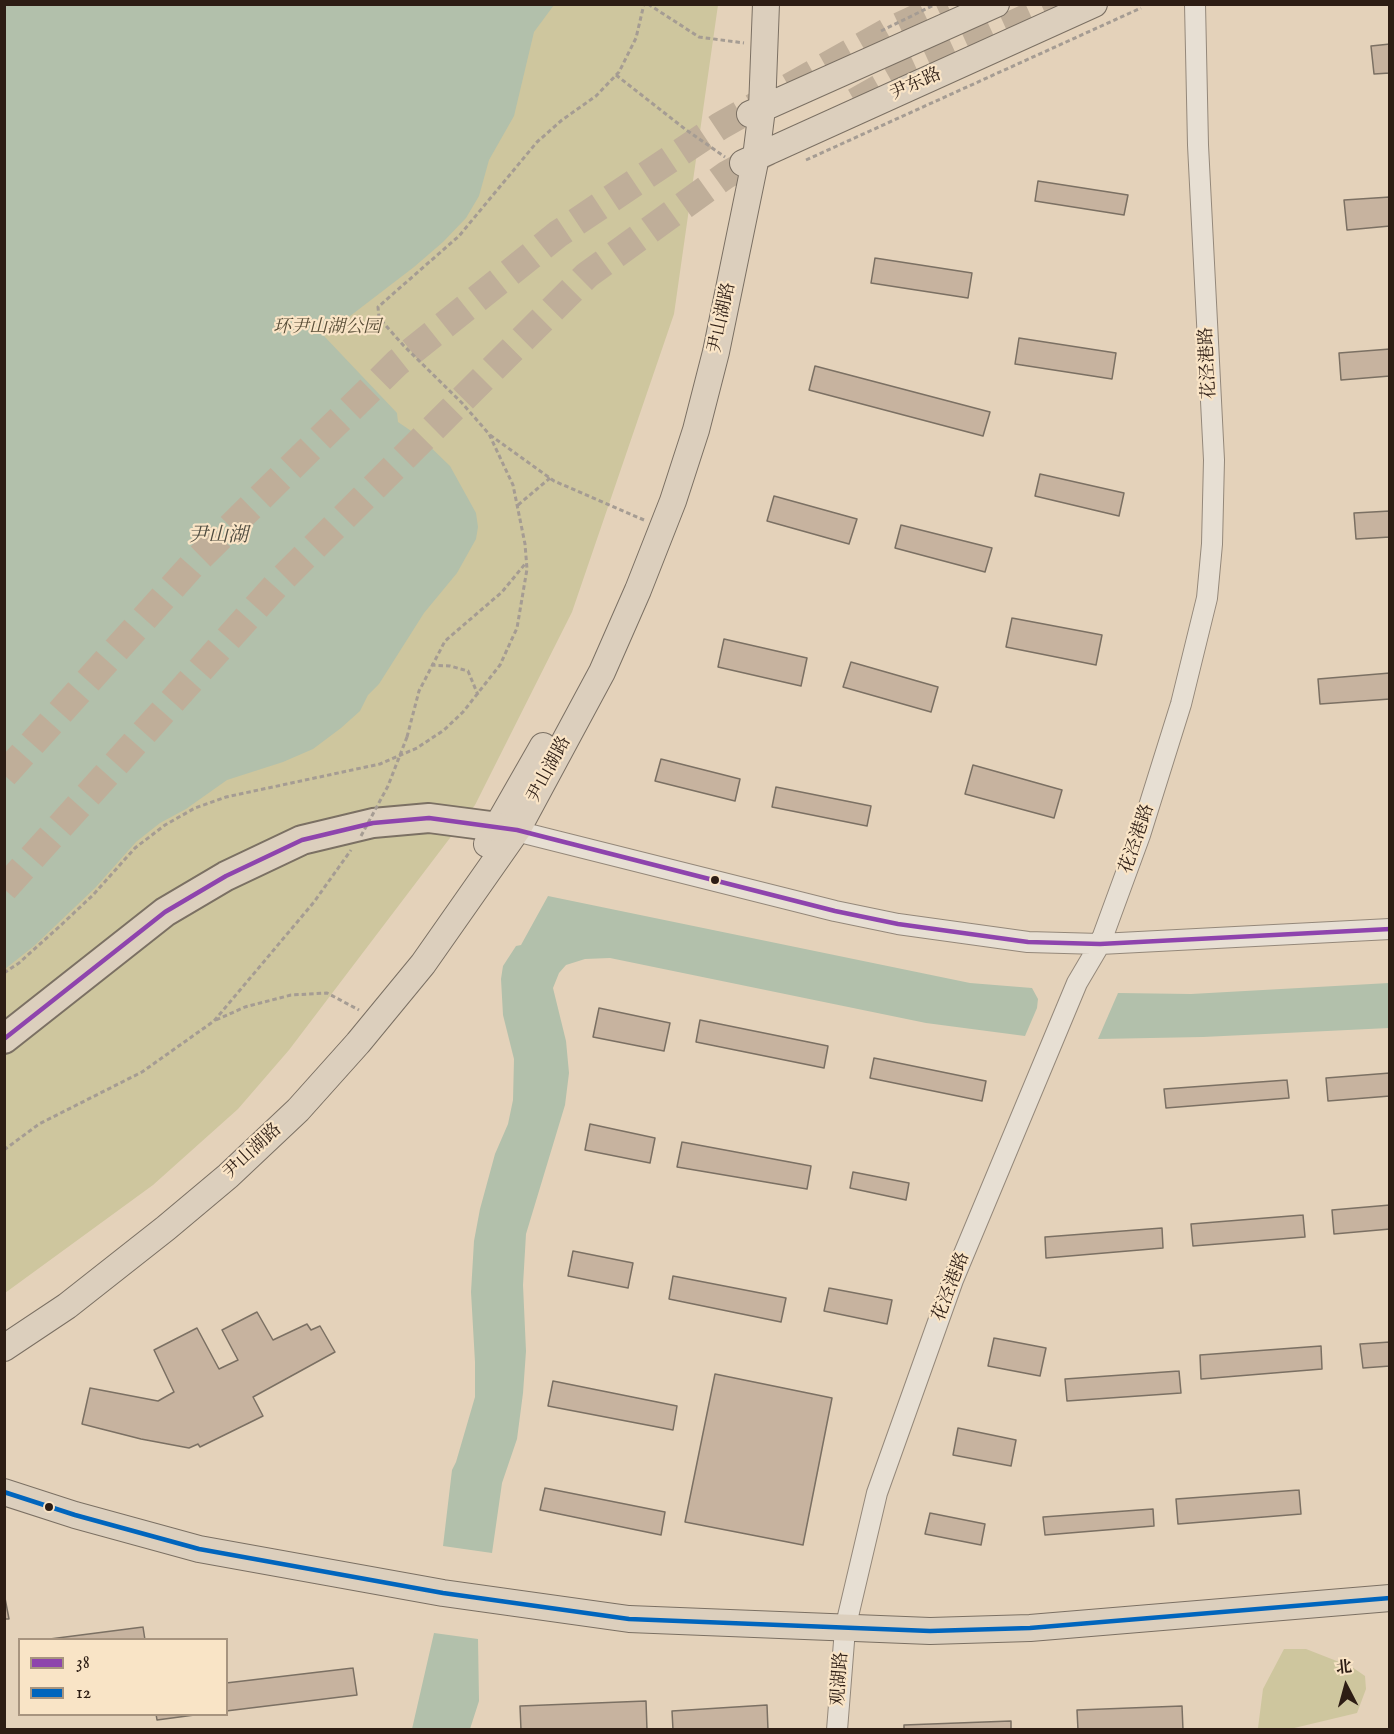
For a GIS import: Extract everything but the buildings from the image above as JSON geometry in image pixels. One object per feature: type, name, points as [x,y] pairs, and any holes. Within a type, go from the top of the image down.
[{"type":"highway","points":[[4,1039],[165,912],[225,876],[302,840],[373,823],[429,818],[508,828]]},
{"type":"main road","name":"尹山湖路","points":[[750,4],[748,43],[753,113]]},
{"type":"main road","name":"尹山湖路","points":[[4,1348],[67,1306],[228,1176],[298,1110],[358,1043],[423,964],[602,672],[639,590],[673,501],[696,430],[716,352],[747,161],[766,4]]},
{"type":"main road","points":[[753,113],[996,4]]},
{"type":"main road","name":"尹东路","points":[[747,161],[1094,4]]},
{"type":"main road","name":"尹山湖路","points":[[4,1330],[45,1304],[147,1226],[208,1174],[278,1107],[338,1041],[508,828],[586,667],[648,522],[680,424],[747,161]]},
{"type":"main road","points":[[4,1492],[75,1515],[199,1549],[443,1593],[629,1619],[930,1631],[1030,1628],[1389,1598]]},
{"type":"street","name":"花泾港路","points":[[845,1629],[877,1493],[953,1280],[1077,983],[1100,944],[1140,835],[1181,704],[1207,598],[1211,555],[1214,460],[1194,4]]},
{"type":"street","points":[[508,828],[835,911],[897,924],[1028,942],[1100,944],[1389,929]]},
{"type":"street","name":"观湖路","points":[[837,1730],[845,1629]]},
{"type":"path","points":[[648,522],[550,478],[489,434],[462,403],[385,325],[379,318],[378,307],[459,236],[537,142],[562,120],[596,96],[616,75],[636,38],[646,4],[699,37],[748,43]]},
{"type":"path","points":[[806,160],[1141,8]]},
{"type":"path","points":[[616,75],[685,129],[747,161]]},
{"type":"path","points":[[4,973],[19,963],[93,895],[135,848],[165,825],[195,808],[226,797],[380,764],[417,748],[444,730],[478,695],[500,665],[517,628],[523,598],[526,562],[525,544],[513,485],[489,434]]},
{"type":"path","points":[[518,505],[550,478]]},
{"type":"path","points":[[214,1021],[314,902],[357,842],[388,786],[407,737],[419,691],[445,641],[502,592],[526,562]]},
{"type":"path","points":[[431,665],[450,666],[468,671],[478,695]]},
{"type":"path","points":[[4,1150],[39,1124],[142,1072],[214,1021],[246,1007],[291,995],[327,993],[362,1011]]},
{"type":"green space","name":"环尹山湖公园","points":[[5,5],[718,5],[674,314],[572,612],[475,805],[289,1050],[238,1109],[153,1185],[5,1293]]},
{"type":"green space","points":[[1284,1649],[1306,1649],[1352,1667],[1365,1676],[1366,1689],[1357,1713],[1290,1729],[1258,1728],[1263,1689]]},
{"type":"water","name":"尹山湖","points":[[5,4],[554,5],[534,32],[514,116],[489,160],[479,196],[466,218],[414,267],[324,336],[397,413],[398,422],[420,437],[450,466],[476,513],[478,527],[476,539],[457,573],[424,613],[379,684],[368,695],[360,711],[341,728],[313,749],[283,762],[227,780],[186,809],[160,823],[136,842],[95,888],[34,946],[5,969]]},
{"type":"water","points":[[548,896],[970,983],[1032,988],[1038,999],[1037,1008],[1025,1036],[926,1023],[610,958],[585,959],[566,965],[559,973],[553,988],[566,1041],[569,1073],[565,1105],[526,1234],[523,1285],[526,1351],[523,1393],[517,1439],[502,1483],[492,1553],[443,1546],[452,1470],[475,1397],[471,1292],[474,1241],[495,1154],[508,1124],[513,1100],[514,1059],[503,1015],[501,979],[503,966],[516,946],[521,945]]},
{"type":"water","points":[[1389,983],[1389,1028],[1203,1037],[1098,1039],[1118,993],[1191,994]]},
{"type":"water","points":[[434,1633],[478,1639],[479,1701],[470,1729],[412,1729]]},
{"type":"tunnel","points":[[4,775],[194,563],[397,363],[558,234],[720,126],[889,31],[947,4]]},
{"type":"tunnel","points":[[855,102],[906,73],[1057,4]]},
{"type":"tunnel","points":[[4,889],[279,582],[587,275],[726,175],[768,152]]},
{"type":"transit line","name":"38","points":[[4,1039],[165,912],[226,876],[302,840],[373,823],[429,818],[517,830],[835,911],[898,924],[1028,942],[1100,944],[1390,929]]},
{"type":"transit line","name":"12","points":[[4,1492],[75,1515],[199,1549],[443,1593],[629,1619],[930,1631],[1030,1628],[1390,1598]]}]
